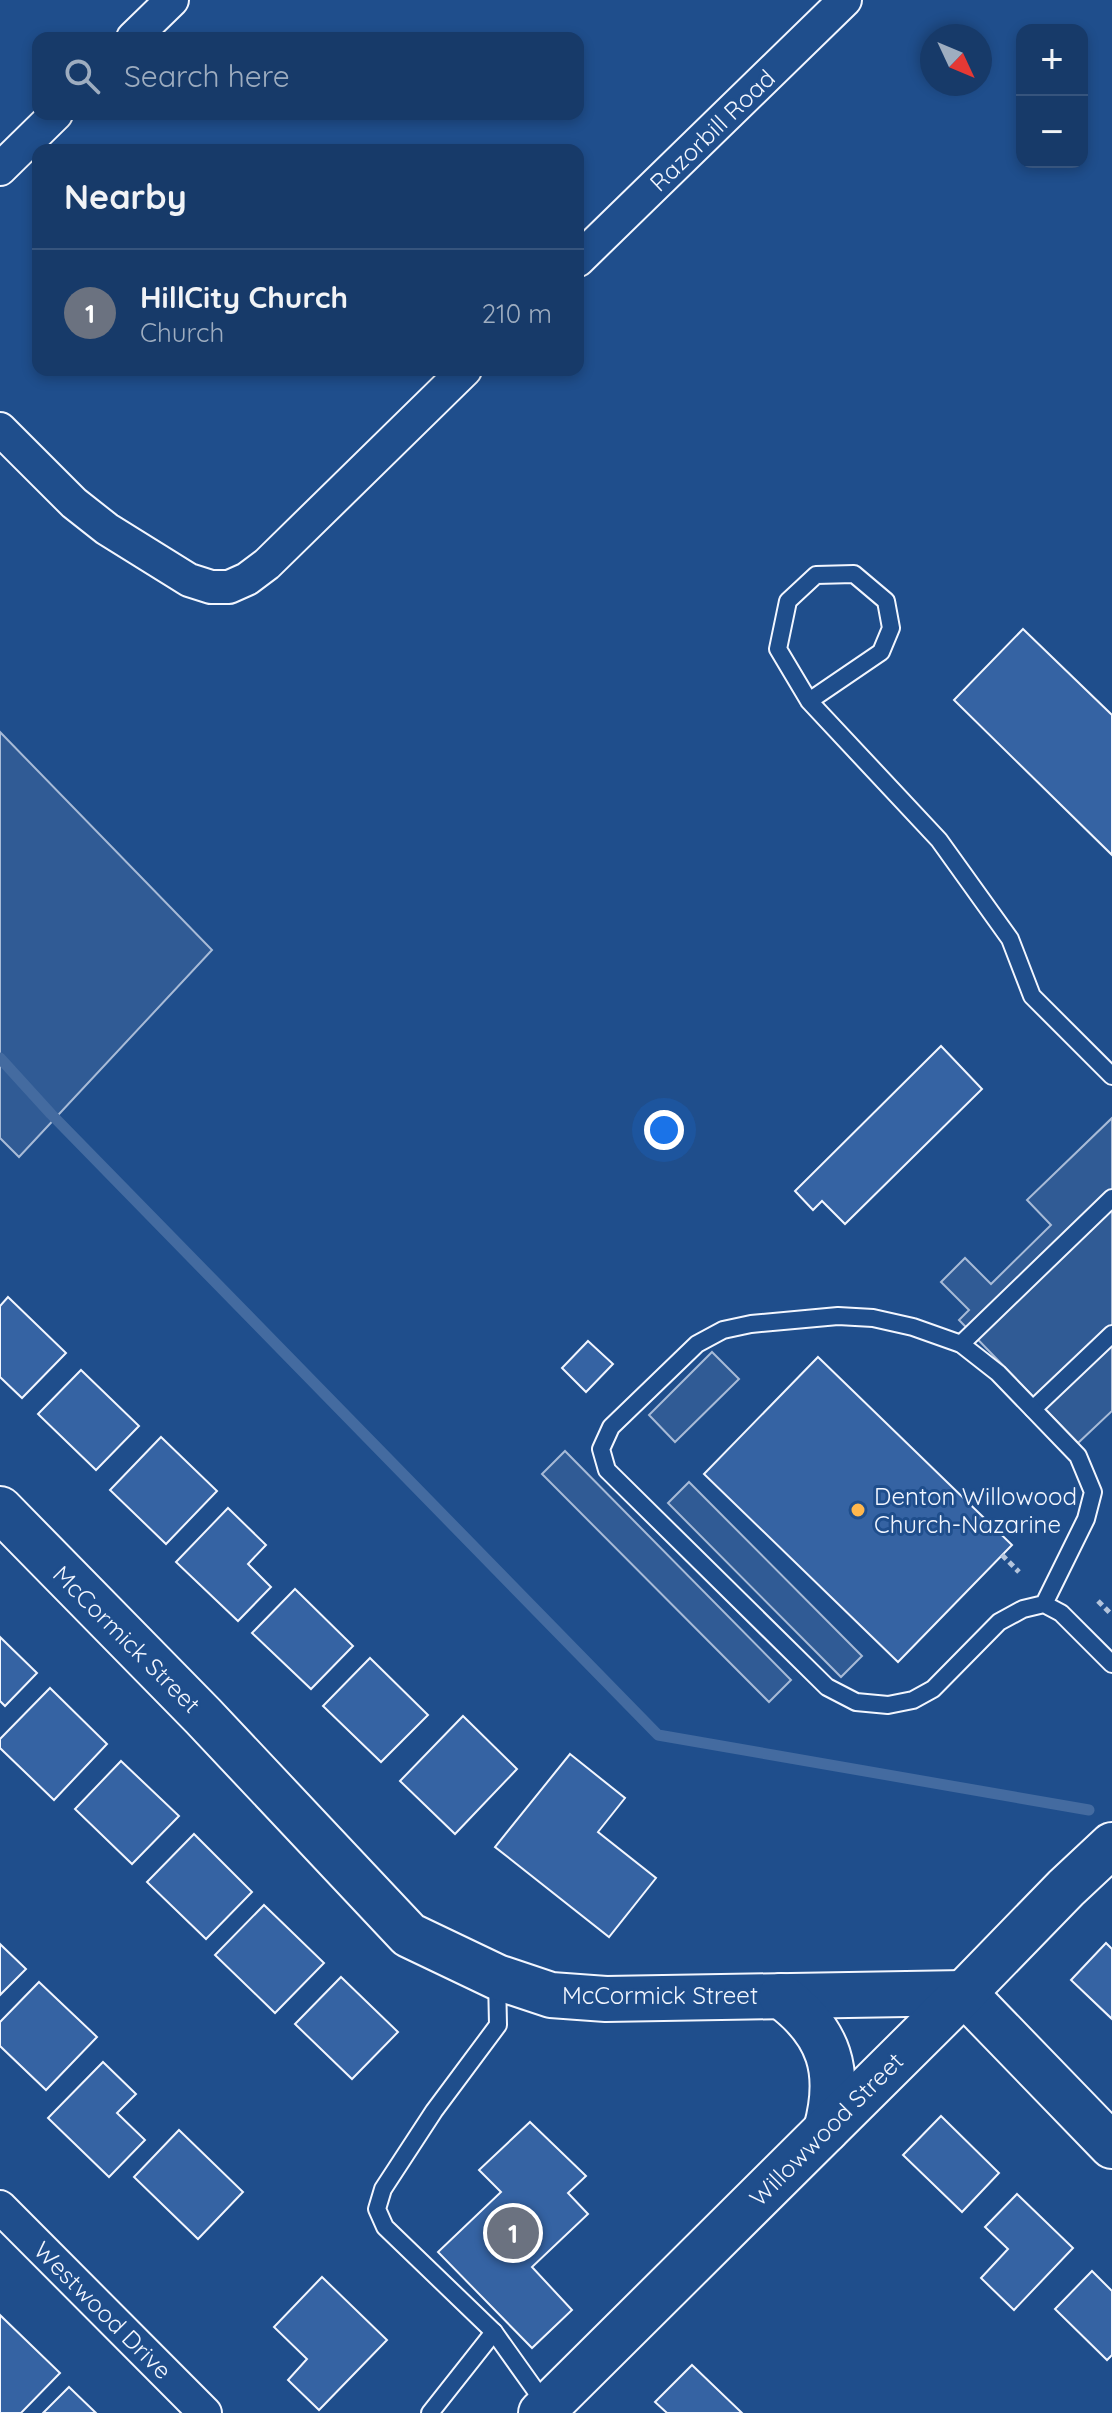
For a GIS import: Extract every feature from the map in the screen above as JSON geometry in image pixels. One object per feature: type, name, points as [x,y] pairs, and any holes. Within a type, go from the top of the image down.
[{"type":"street","points":[[139,32],[172,0]]},
{"type":"street","name":"Razorbill Road","points":[[584,254],[845,0]]},
{"type":"street","points":[[0,169],[50,120]]},
{"type":"street","points":[[0,429],[74,503],[107,529],[189,580],[211,587],[229,587],[247,579],[267,564],[459,376]]},
{"type":"street","name":"McCormick Street","points":[[0,1509],[203,1716],[409,1935],[497,1977],[551,1995],[964,1993]]},
{"type":"street","name":"Willowwood Street","points":[[550,2404],[1112,1845]]},
{"type":"street","points":[[964,1993],[1112,2146]]},
{"type":"street","points":[[781,1996],[812,2023],[830,2060],[834,2083],[826,2130]]},
{"type":"street","name":"Westwood Drive","points":[[0,2207],[205,2413]]},
{"type":"lane","points":[[809,701],[881,652],[891,628],[886,601],[854,574],[816,575],[788,601],[778,649],[809,701],[939,840],[1010,939],[1032,996],[1112,1076]]},
{"type":"lane","points":[[961,1344],[1112,1198]]},
{"type":"lane","points":[[1044,1604],[1086,1519],[1093,1492],[1078,1456],[998,1373],[961,1344],[913,1327],[873,1318],[838,1316],[751,1324],[723,1330],[697,1344],[611,1427],[601,1449],[607,1470],[827,1687],[856,1702],[888,1705],[913,1700],[933,1689],[999,1622],[1023,1609],[1044,1604],[1061,1613],[1112,1664]]},
{"type":"lane","points":[[1033,1409],[1112,1334]]},
{"type":"lane","points":[[497,1977],[498,2025],[417,2137],[383,2189],[377,2209],[385,2227],[494,2332],[541,2398],[550,2404]]},
{"type":"lane","points":[[430,2413],[494,2332]]},
{"type":"path","points":[[1002,1555],[1019,1572]]},
{"type":"path","points":[[1098,1601],[1112,1615]]},
{"type":"shaded area","points":[[0,732],[212,950],[19,1157],[0,1138]]},
{"type":"shaded area","points":[[1112,1118],[1112,1411],[1078,1443],[959,1320],[969,1310],[941,1282],[965,1258],[991,1284],[1051,1225],[1027,1200]]},
{"type":"shaded area","points":[[712,1352],[739,1379],[675,1442],[649,1415]]},
{"type":"shaded area","points":[[565,1451],[791,1680],[769,1702],[542,1474]]},
{"type":"shaded area","points":[[689,1482],[862,1656],[841,1677],[668,1503]]},
{"type":"building","points":[[1023,629],[1112,715],[1112,855],[954,700]]},
{"type":"building","points":[[941,1046],[982,1089],[845,1224],[822,1201],[813,1210],[795,1191]]},
{"type":"building","points":[[8,1297],[66,1353],[22,1398],[0,1377],[0,1306]]},
{"type":"building","points":[[588,1341],[613,1364],[586,1392],[562,1368]]},
{"type":"building","name":"Denton Willowood Church-Nazarine","points":[[818,1357],[1012,1545],[898,1662],[704,1474]]},
{"type":"building","points":[[81,1370],[139,1426],[96,1470],[38,1414]]},
{"type":"building","points":[[161,1437],[217,1491],[166,1544],[110,1490]]},
{"type":"building","points":[[228,1508],[266,1545],[248,1564],[271,1587],[238,1621],[176,1562]]},
{"type":"building","points":[[295,1589],[353,1646],[311,1689],[252,1633]]},
{"type":"building","points":[[0,1637],[37,1673],[5,1706],[0,1701]]},
{"type":"building","points":[[370,1658],[428,1715],[381,1762],[323,1706]]},
{"type":"building","points":[[50,1688],[107,1744],[54,1800],[0,1748],[0,1739]]},
{"type":"building","points":[[463,1716],[517,1769],[455,1834],[400,1781]]},
{"type":"building","points":[[570,1754],[625,1798],[598,1832],[656,1878],[609,1937],[495,1847]]},
{"type":"building","points":[[121,1761],[179,1816],[132,1864],[75,1809]]},
{"type":"building","points":[[194,1834],[252,1892],[206,1939],[147,1882]]},
{"type":"building","points":[[264,1905],[324,1963],[275,2013],[215,1955]]},
{"type":"building","points":[[1106,1943],[1112,1949],[1112,2019],[1071,1980]]},
{"type":"building","points":[[0,1944],[26,1969],[0,1995]]},
{"type":"building","points":[[341,1977],[398,2032],[352,2079],[295,2024]]},
{"type":"building","points":[[39,1982],[97,2037],[46,2090],[0,2046],[0,2022]]},
{"type":"building","points":[[103,2062],[136,2094],[117,2113],[145,2140],[109,2177],[48,2118]]},
{"type":"building","points":[[941,2116],[999,2173],[962,2212],[903,2155]]},
{"type":"building","points":[[530,2122],[586,2176],[568,2193],[588,2214],[532,2267],[572,2310],[532,2348],[438,2252],[501,2192],[479,2170]]},
{"type":"building","points":[[179,2130],[243,2192],[198,2239],[134,2177]]},
{"type":"building","points":[[1017,2194],[1073,2248],[1014,2310],[981,2278],[1008,2249],[985,2227]]},
{"type":"building","points":[[1092,2271],[1112,2291],[1112,2355],[1107,2360],[1055,2309]]},
{"type":"building","points":[[322,2277],[387,2340],[319,2410],[288,2380],[307,2359],[274,2327]]},
{"type":"building","points":[[0,2315],[60,2373],[21,2413],[0,2413]]},
{"type":"building","points":[[692,2365],[742,2413],[667,2413],[655,2402]]},
{"type":"building","points":[[69,2387],[96,2413],[43,2413]]},
{"type":"waterway","points":[[0,1058],[51,1114],[658,1735],[1089,1810]]},
{"type":"place","name":"Denton Willowood Church-Nazarine","points":[[858,1510]]},
{"type":"place","name":"HillCity Church","points":[[513,2233]]}]
